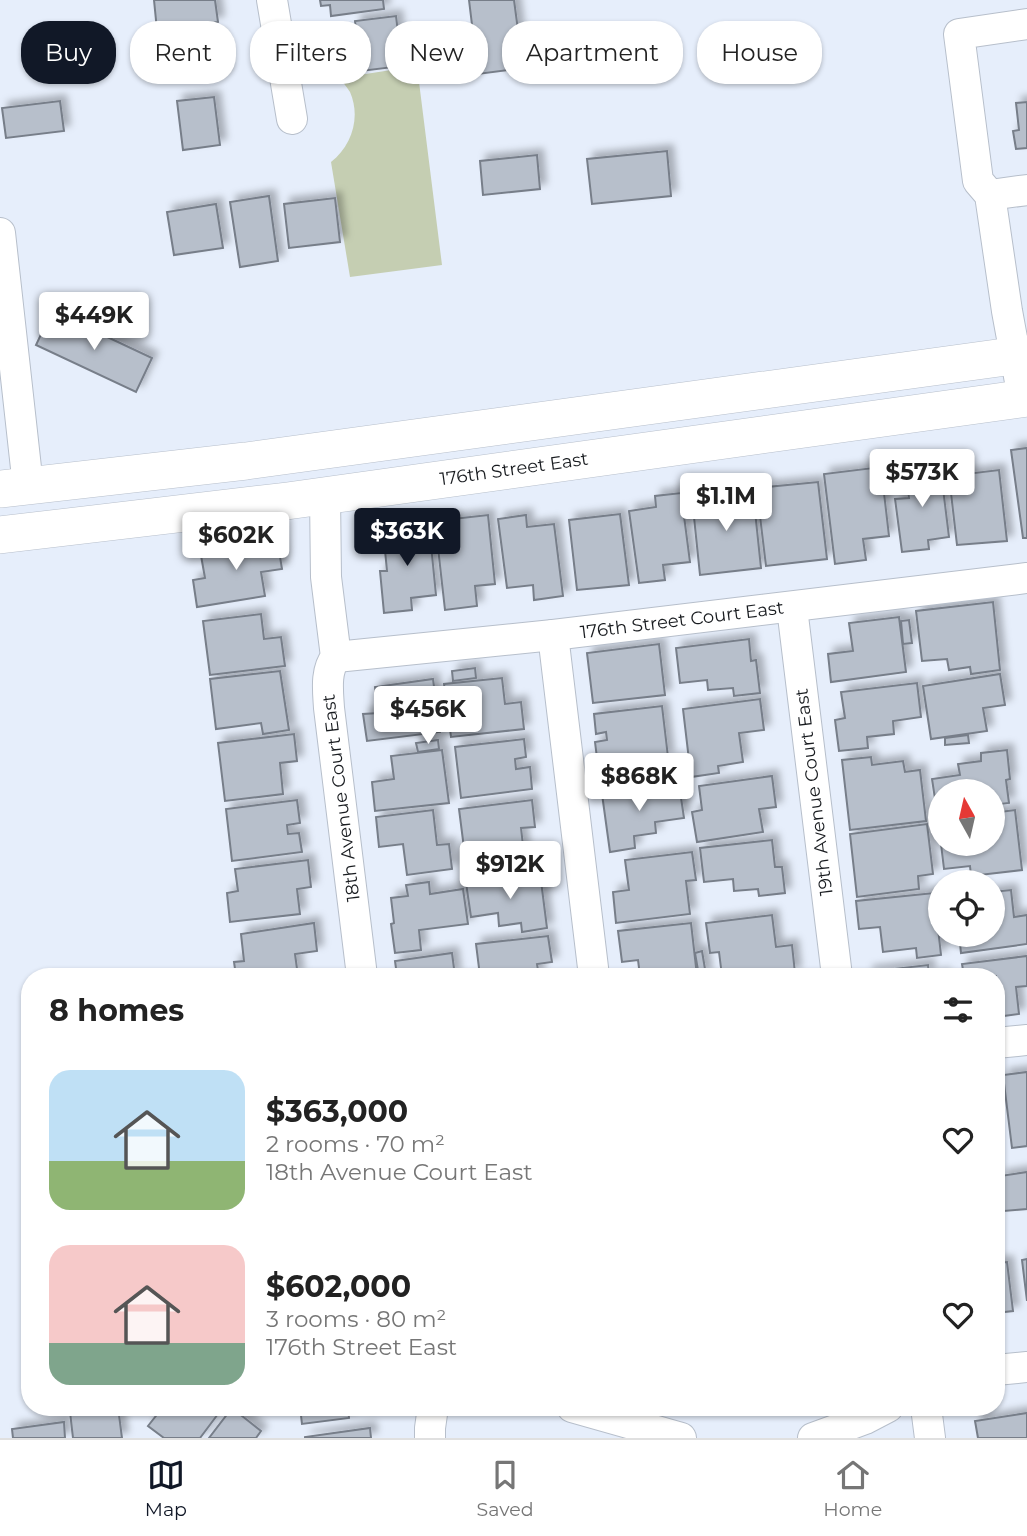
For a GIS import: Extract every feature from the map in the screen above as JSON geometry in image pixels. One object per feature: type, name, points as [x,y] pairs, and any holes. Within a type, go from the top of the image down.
[{"type":"main road","points":[[14,487],[246,461],[1021,354]]},
{"type":"main road","name":"176th Street East","points":[[18,532],[325,496],[1025,398]]},
{"type":"main road","points":[[325,496],[346,468],[474,449],[527,422]]},
{"type":"main road","points":[[18,532],[79,502],[219,482],[229,477],[246,461]]},
{"type":"street","points":[[272,0],[292,119]]},
{"type":"street","points":[[1025,398],[1021,354],[1007,310],[990,195],[978,181],[959,34],[1027,24]]},
{"type":"street","points":[[990,195],[1027,190]]},
{"type":"street","points":[[0,233],[14,487]]},
{"type":"street","name":"18th Avenue Court East","points":[[325,496],[326,577],[336,657],[331,664],[328,685],[329,708],[361,968]]},
{"type":"street","name":"176th Street Court East","points":[[336,657],[792,608],[1027,578]]},
{"type":"street","name":"19th Avenue Court East","points":[[792,608],[836,968]]},
{"type":"street","points":[[553,635],[593,968]]},
{"type":"street","points":[[1005,1042],[1027,1040]]},
{"type":"street","points":[[1005,1369],[1027,1367]]},
{"type":"street","points":[[430,1438],[432,1416]]},
{"type":"street","points":[[604,1416],[681,1438]]},
{"type":"street","points":[[813,1438],[871,1416]]},
{"type":"street","points":[[927,1416],[930,1438]]},
{"type":"green space","points":[[385,71],[385,84],[419,84],[442,265],[350,277],[331,162],[344,148],[354,121],[353,102],[344,84],[371,84],[371,73]]},
{"type":"building","points":[[154,0],[215,0],[218,21],[156,21]]},
{"type":"building","points":[[320,0],[383,0],[384,9],[331,16],[330,5],[321,6]]},
{"type":"building","points":[[469,0],[514,0],[517,21],[502,21],[502,71],[488,73],[488,21],[472,21]]},
{"type":"building","points":[[396,16],[397,21],[385,21],[385,68],[371,70],[371,21],[355,21]]},
{"type":"building","points":[[214,97],[220,145],[183,150],[177,101]]},
{"type":"building","points":[[60,101],[64,131],[6,138],[2,108]]},
{"type":"building","points":[[1027,102],[1027,148],[1016,149],[1013,131],[1019,130],[1016,103]]},
{"type":"building","points":[[667,151],[671,196],[592,204],[587,159]]},
{"type":"building","points":[[537,155],[540,189],[483,195],[480,161]]},
{"type":"building","points":[[269,196],[278,261],[240,267],[230,202]]},
{"type":"building","points":[[335,198],[340,242],[289,248],[284,204]]},
{"type":"building","points":[[216,204],[223,248],[174,255],[167,212]]},
{"type":"building","points":[[52,311],[152,358],[136,392],[36,345]]},
{"type":"building","points":[[1027,448],[1027,538],[1023,538],[1011,450]]},
{"type":"building","points":[[940,464],[949,537],[928,540],[929,549],[902,552],[895,499],[909,498],[905,469]]},
{"type":"building","points":[[881,467],[889,536],[863,539],[866,560],[835,564],[824,474]]},
{"type":"building","points":[[999,470],[1007,541],[957,545],[949,476]]},
{"type":"building","points":[[818,482],[827,559],[766,566],[759,508],[770,507],[767,487]]},
{"type":"building","points":[[753,492],[761,568],[700,575],[692,498]]},
{"type":"building","points":[[681,493],[690,562],[663,565],[665,580],[639,583],[629,511],[656,507],[655,496]]},
{"type":"building","points":[[620,514],[629,585],[577,590],[569,520]]},
{"type":"building","points":[[488,515],[495,584],[475,586],[477,606],[445,610],[435,521]]},
{"type":"building","points":[[526,515],[527,527],[554,524],[563,596],[534,600],[533,585],[507,588],[498,519]]},
{"type":"building","points":[[429,525],[436,595],[411,598],[412,610],[384,613],[380,571],[387,571],[383,530]]},
{"type":"building","points":[[277,538],[282,569],[261,572],[265,596],[197,607],[193,580],[205,578],[200,550]]},
{"type":"building","points":[[993,602],[1000,670],[971,674],[970,667],[949,670],[947,659],[922,661],[916,611]]},
{"type":"building","points":[[261,614],[264,639],[281,637],[285,666],[210,675],[203,621]]},
{"type":"building","points":[[899,617],[906,672],[831,682],[828,654],[853,651],[849,623]]},
{"type":"building","points":[[909,620],[912,643],[903,644],[901,621]]},
{"type":"building","points":[[749,639],[751,661],[756,660],[760,693],[734,696],[733,688],[708,690],[707,680],[680,683],[676,648]]},
{"type":"building","points":[[659,644],[665,695],[593,703],[587,653]]},
{"type":"building","points":[[475,668],[476,678],[453,681],[452,671]]},
{"type":"building","points":[[280,671],[289,730],[263,734],[261,723],[216,729],[210,679]]},
{"type":"building","points":[[1000,674],[1005,705],[983,708],[987,731],[931,739],[923,686]]},
{"type":"building","points":[[502,678],[505,704],[521,702],[524,729],[451,737],[444,684]]},
{"type":"building","points":[[433,679],[440,732],[367,741],[363,714],[378,713],[375,687]]},
{"type":"building","points":[[917,683],[921,717],[893,721],[894,734],[867,737],[868,748],[839,751],[835,720],[845,718],[841,692]]},
{"type":"building","points":[[760,699],[764,730],[739,733],[743,762],[718,766],[719,773],[691,777],[683,709]]},
{"type":"building","points":[[662,706],[668,757],[598,766],[595,742],[607,740],[606,732],[596,734],[594,714]]},
{"type":"building","points":[[294,734],[297,761],[280,763],[283,794],[225,801],[218,743]]},
{"type":"building","points":[[968,735],[969,743],[945,745],[945,738]]},
{"type":"building","points":[[524,739],[526,757],[515,759],[516,769],[530,767],[532,789],[461,798],[455,747]]},
{"type":"building","points":[[438,740],[439,749],[418,752],[416,743]]},
{"type":"building","points":[[442,750],[449,803],[375,811],[372,782],[394,779],[391,756]]},
{"type":"building","points":[[1007,750],[1010,779],[1006,780],[1009,803],[1005,803],[1005,779],[932,779],[960,775],[958,764],[981,761],[981,753]]},
{"type":"building","points":[[871,757],[872,765],[903,761],[905,772],[920,770],[926,821],[850,830],[842,760]]},
{"type":"building","points":[[772,776],[776,807],[759,809],[763,832],[697,842],[692,812],[702,810],[699,786]]},
{"type":"building","points":[[679,784],[684,818],[655,822],[656,833],[634,836],[635,848],[610,852],[602,794]]},
{"type":"building","points":[[297,800],[300,823],[287,825],[288,834],[299,833],[302,852],[232,861],[226,809]]},
{"type":"building","points":[[532,800],[535,827],[521,828],[524,854],[490,858],[492,869],[467,872],[459,809]]},
{"type":"building","points":[[433,810],[437,845],[449,844],[452,869],[407,875],[403,844],[379,847],[376,817]]},
{"type":"building","points":[[1015,810],[1022,870],[970,870],[970,866],[944,869],[942,856],[1005,856],[1005,811]]},
{"type":"building","points":[[927,824],[928,856],[931,856],[933,870],[928,870],[928,875],[918,876],[919,889],[857,897],[850,834]]},
{"type":"building","points":[[772,840],[775,867],[782,867],[785,893],[759,896],[758,889],[734,891],[733,879],[704,882],[700,848]]},
{"type":"building","points":[[692,852],[696,880],[686,881],[690,914],[616,923],[613,892],[629,890],[625,860]]},
{"type":"building","points":[[308,860],[311,887],[297,889],[300,914],[230,922],[227,893],[238,891],[235,869]]},
{"type":"building","points":[[540,873],[547,928],[522,932],[521,923],[499,926],[498,913],[471,917],[466,883]]},
{"type":"building","points":[[429,882],[430,894],[463,889],[468,924],[419,930],[421,950],[395,953],[391,898],[408,896],[406,885]]},
{"type":"building","points":[[1011,890],[1014,917],[1027,915],[1027,944],[1005,947],[1005,891]]},
{"type":"building","points":[[928,894],[928,947],[940,947],[941,955],[917,958],[916,948],[883,952],[880,927],[859,929],[856,901]]},
{"type":"building","points":[[772,915],[776,947],[792,945],[794,968],[721,968],[719,952],[710,953],[706,923]]},
{"type":"building","points":[[314,923],[317,951],[295,954],[297,968],[235,968],[234,962],[244,961],[241,934]]},
{"type":"building","points":[[691,923],[696,968],[639,968],[638,960],[622,962],[618,931]]},
{"type":"building","points":[[548,936],[552,962],[537,964],[538,968],[479,968],[476,944]]},
{"type":"building","points":[[960,947],[1005,947],[961,953]]},
{"type":"building","points":[[702,951],[705,968],[698,968],[695,953]]},
{"type":"building","points":[[452,953],[454,968],[396,968],[395,961]]},
{"type":"building","points":[[1027,956],[1027,986],[1016,987],[1019,1014],[1005,1016],[1005,968],[963,968],[962,964]]},
{"type":"building","points":[[928,965],[928,968],[902,968]]},
{"type":"building","points":[[1027,1072],[1027,1146],[1012,1148],[1005,1075]]},
{"type":"building","points":[[1027,1172],[1027,1209],[1005,1211],[1005,1175]]},
{"type":"building","points":[[1027,1259],[1027,1301],[1022,1260]]},
{"type":"building","points":[[1005,1262],[1013,1311],[1005,1312]]},
{"type":"building","points":[[1027,1413],[1027,1438],[978,1438],[975,1421]]},
{"type":"building","points":[[70,1416],[119,1416],[122,1438],[73,1438]]},
{"type":"building","points":[[156,1416],[216,1416],[200,1438],[164,1438],[148,1426]]},
{"type":"building","points":[[226,1416],[242,1416],[261,1431],[256,1438],[209,1438]]},
{"type":"building","points":[[301,1416],[349,1416],[349,1418],[302,1424]]},
{"type":"building","points":[[64,1422],[65,1438],[13,1438],[12,1429]]},
{"type":"building","points":[[370,1428],[371,1438],[305,1438],[305,1437]]}]
